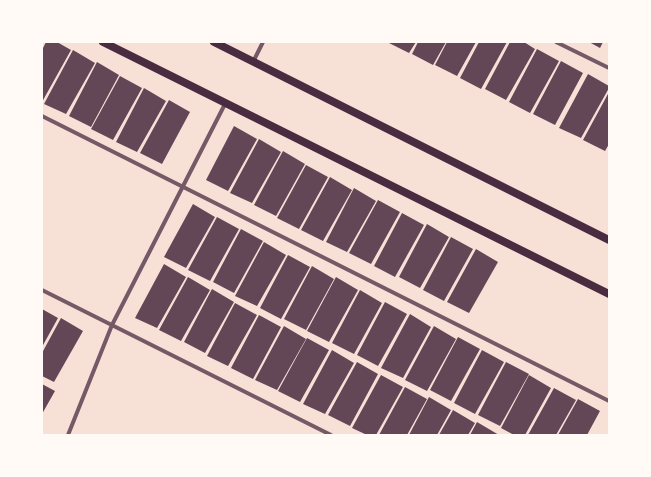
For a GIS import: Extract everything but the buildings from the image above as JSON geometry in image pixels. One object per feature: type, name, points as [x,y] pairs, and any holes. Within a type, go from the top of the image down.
[{"type":"main road","points":[[103,42],[609,294]]},
{"type":"main road","points":[[214,42],[609,240]]},
{"type":"street","points":[[253,62],[263,42]]},
{"type":"street","points":[[556,42],[609,68]]},
{"type":"street","points":[[68,435],[112,325],[225,104]]},
{"type":"street","points":[[42,116],[609,401]]},
{"type":"street","points":[[42,290],[331,435]]}]
